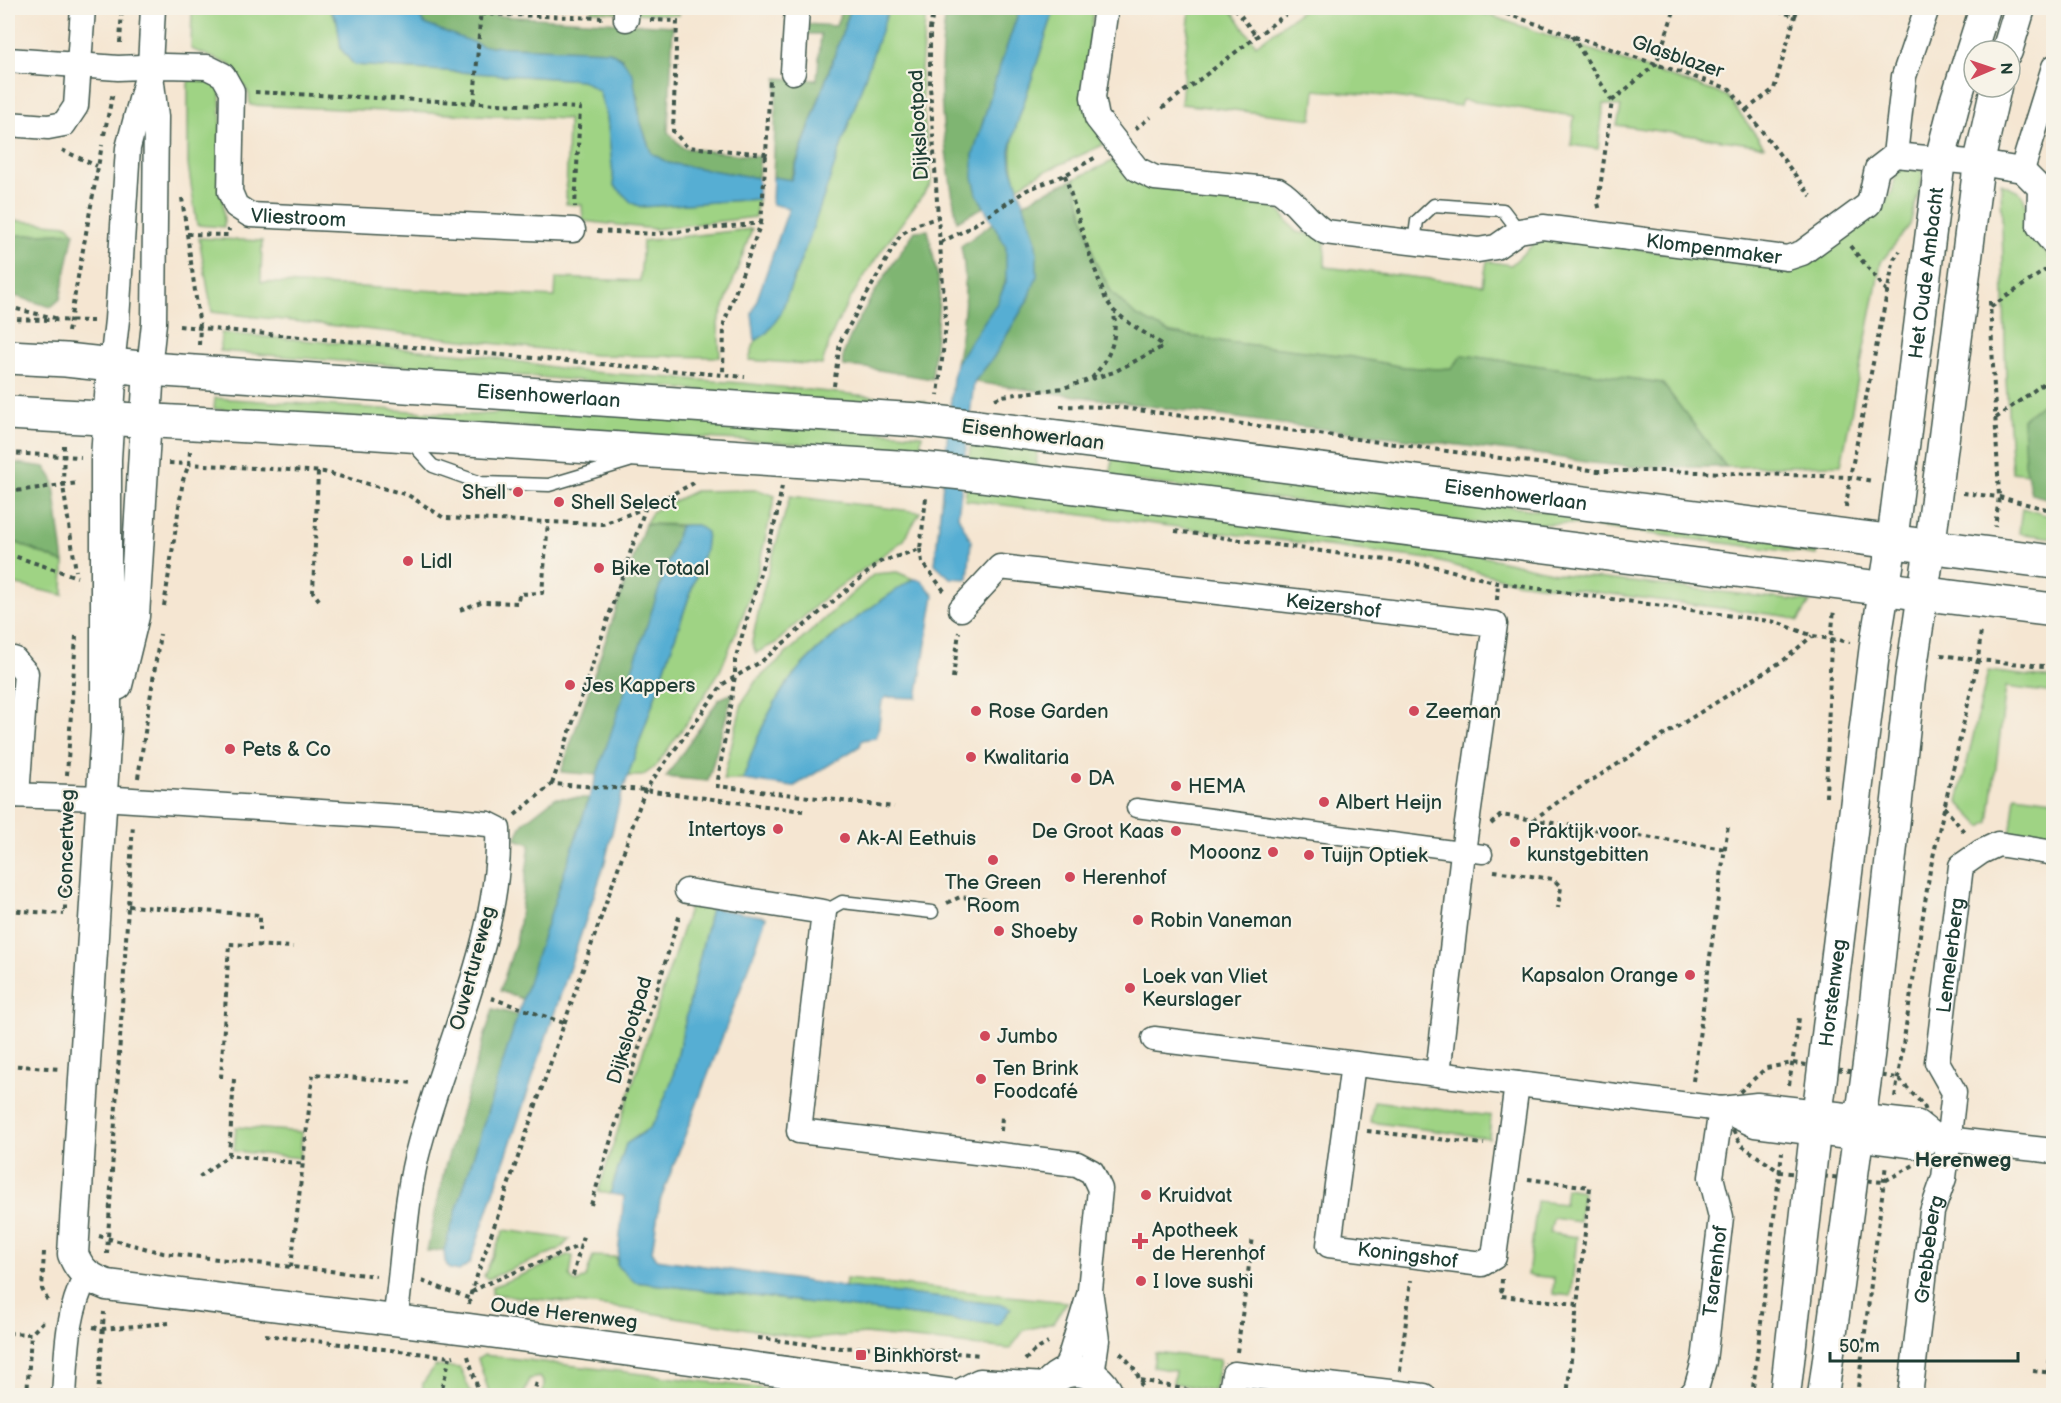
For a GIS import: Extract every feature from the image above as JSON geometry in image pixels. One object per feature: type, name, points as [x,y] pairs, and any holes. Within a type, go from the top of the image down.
[{"type":"main road","name":"Eisenhowerlaan","points":[[8,357],[66,360],[149,369],[918,420],[985,413],[1892,542],[2054,562]]},
{"type":"main road","points":[[8,413],[405,434],[912,468],[2054,610]]},
{"type":"street","points":[[8,124],[48,127],[64,124],[76,106],[83,8]]},
{"type":"street","points":[[149,369],[153,323],[156,117],[150,66],[153,8]]},
{"type":"street","points":[[793,72],[797,8]]},
{"type":"street","name":"Klompenmaker","points":[[1106,8],[1093,97],[1097,118],[1137,169],[1155,178],[1278,190],[1290,197],[1311,224],[1325,232],[1478,250],[1496,247],[1519,231],[1543,227],[1787,258],[1802,253],[1869,204],[1876,169],[1895,155]]},
{"type":"street","points":[[1927,8],[1904,76],[1895,155],[1979,163],[2022,170],[2040,188],[2039,226],[2054,244]]},
{"type":"street","name":"Het Oude Ambacht","points":[[1883,589],[1892,542],[1940,160],[1955,102],[1985,8]]},
{"type":"street","points":[[2011,39],[2020,8]]},
{"type":"street","points":[[8,60],[118,68],[207,67],[223,75],[232,91]]},
{"type":"street","points":[[112,365],[128,148],[150,66]]},
{"type":"street","points":[[2022,170],[2054,67]]},
{"type":"street","name":"Vliestroom","points":[[232,91],[230,192],[236,206],[250,215],[573,230]]},
{"type":"street","name":"Het Oude Ambacht","points":[[1922,595],[1979,163],[1993,99]]},
{"type":"street","name":"Concertweg","points":[[86,1276],[77,1266],[73,1254],[106,729],[106,469],[112,365]]},
{"type":"street","name":"Concertweg","points":[[106,729],[134,616],[149,369]]},
{"type":"street","name":"Keizershof","points":[[961,609],[1000,567],[1495,624],[1473,853],[1438,1074]]},
{"type":"street","name":"Horstenweg","points":[[1785,1395],[1816,1122],[1883,589]]},
{"type":"street","points":[[1823,1395],[1870,1049],[1910,680],[1922,595]]},
{"type":"street","points":[[8,658],[14,659],[26,673],[12,795],[101,798],[488,824],[498,829]]},
{"type":"street","points":[[1136,808],[1473,853]]},
{"type":"street","name":"Ouvertureweg","points":[[395,1320],[411,1179],[438,1085],[485,939],[499,849],[498,829]]},
{"type":"street","points":[[1981,852],[1998,844],[2054,853]]},
{"type":"street","name":"Lemelerberg","points":[[1944,1138],[1954,1092],[1937,1062],[1961,866],[1981,852]]},
{"type":"street","points":[[687,891],[824,912],[799,1131],[1077,1164],[1092,1172],[1100,1189],[1090,1290],[1097,1340],[1071,1385]]},
{"type":"street","points":[[1154,1040],[1721,1109],[1757,1104],[1785,1119],[1890,1131],[1918,1123],[1944,1138],[2054,1151]]},
{"type":"street","name":"Koningshof","points":[[1353,1064],[1329,1245],[1482,1264],[1494,1257]]},
{"type":"street","points":[[1494,1257],[1517,1084]]},
{"type":"street","name":"Tsarenhof","points":[[1690,1395],[1696,1389],[1704,1361],[1720,1228],[1721,1217],[1711,1177],[1721,1109]]},
{"type":"street","name":"Grebbeberg","points":[[1910,1395],[1932,1212],[1944,1178],[1944,1138]]},
{"type":"street","points":[[64,1395],[69,1322],[78,1290],[86,1276]]},
{"type":"street","name":"Oude Herenweg","points":[[86,1276],[107,1285],[395,1320],[474,1316],[963,1395],[980,1384],[1071,1385]]},
{"type":"street","points":[[1232,1384],[1424,1395]]},
{"type":"lane","points":[[1414,242],[1417,221],[1434,205],[1503,210],[1519,231]]},
{"type":"lane","points":[[405,434],[432,466],[481,483],[549,485],[662,450]]},
{"type":"lane","points":[[824,912],[842,902],[932,912]]},
{"type":"path","points":[[69,321],[97,166],[118,68],[122,8]]},
{"type":"path","points":[[474,103],[481,8]]},
{"type":"path","name":"Dijkslootpad","points":[[934,8],[930,29],[930,85],[941,242],[966,230],[1027,190],[1065,175]]},
{"type":"path","points":[[1235,8],[1256,36]]},
{"type":"path","points":[[1162,108],[1294,8]]},
{"type":"path","name":"Glasblazer","points":[[1489,8],[1730,89],[1811,196]]},
{"type":"path","points":[[1612,101],[1656,64],[1675,8]]},
{"type":"path","points":[[1769,8],[1795,16]]},
{"type":"path","points":[[1746,111],[1774,89],[1798,8]]},
{"type":"path","points":[[481,14],[626,13],[677,21],[673,131],[687,147],[766,154]]},
{"type":"path","points":[[1571,35],[1612,101],[1598,203],[1608,234]]},
{"type":"path","points":[[723,375],[724,323],[761,223],[770,85]]},
{"type":"path","points":[[232,91],[580,108],[573,230],[656,234],[761,223]]},
{"type":"path","points":[[985,413],[1002,396],[1063,388],[1114,372],[1165,346],[1114,311],[1106,300],[1065,175],[1116,145]]},
{"type":"path","points":[[187,234],[228,235],[236,206]]},
{"type":"path","points":[[823,386],[834,387],[840,342],[901,234],[918,224],[938,218]]},
{"type":"path","name":"Het Oude Ambacht","points":[[1836,228],[1887,291],[1850,477]]},
{"type":"path","points":[[1991,307],[2054,264]]},
{"type":"path","points":[[1988,297],[1991,307],[1999,497]]},
{"type":"path","points":[[8,307],[69,321]]},
{"type":"path","points":[[1091,379],[1104,363],[1114,342],[1114,311]]},
{"type":"path","points":[[8,319],[117,320]]},
{"type":"path","name":"Eisenhowerlaan","points":[[200,327],[756,378]]},
{"type":"path","points":[[1995,418],[2054,376]]},
{"type":"path","name":"Eisenhowerlaan","points":[[985,413],[1001,402]]},
{"type":"path","name":"Eisenhowerlaan","points":[[1055,406],[1115,407],[1598,471],[1850,477]]},
{"type":"path","points":[[8,453],[63,456],[106,469]]},
{"type":"path","points":[[63,456],[63,486],[78,583]]},
{"type":"path","points":[[142,461],[318,472],[408,495],[444,518],[603,524],[645,508],[698,481]]},
{"type":"path","points":[[8,492],[63,486],[106,469]]},
{"type":"path","points":[[318,472],[313,592],[319,600]]},
{"type":"path","points":[[771,485],[782,486],[776,519],[735,660],[735,676],[717,786],[894,807]]},
{"type":"path","points":[[498,829],[552,784],[645,508]]},
{"type":"path","points":[[460,610],[481,602],[518,603],[519,594],[542,593],[548,522]]},
{"type":"path","points":[[1168,530],[1437,567],[1498,583],[1776,622],[1831,640],[1826,806]]},
{"type":"path","points":[[920,549],[922,562],[944,591]]},
{"type":"path","points":[[8,554],[77,576]]},
{"type":"path","points":[[953,678],[961,609]]},
{"type":"path","name":"Concertweg","points":[[64,926],[65,796],[76,636]]},
{"type":"path","points":[[1533,820],[1564,797],[1784,660],[1813,636]]},
{"type":"path","points":[[1857,1395],[1890,1131],[1930,870],[1978,660],[2054,667]]},
{"type":"path","points":[[480,1395],[468,1361],[474,1316],[469,1298],[645,790],[723,684],[735,676]]},
{"type":"path","points":[[552,784],[636,789],[803,811]]},
{"type":"path","points":[[1944,807],[1981,852]]},
{"type":"path","points":[[1558,908],[1561,887],[1553,879],[1492,870],[1473,853],[1486,828],[1501,816],[1725,849]]},
{"type":"path","points":[[1690,1105],[1728,825]]},
{"type":"path","name":"Dijkslootpad","points":[[591,1205],[687,891]]},
{"type":"path","points":[[932,912],[960,897],[990,900]]},
{"type":"path","points":[[128,906],[261,915],[260,930]]},
{"type":"path","points":[[8,910],[64,914]]},
{"type":"path","points":[[221,1078],[229,944],[293,947]]},
{"type":"path","name":"Ouvertureweg","points":[[504,1002],[564,1023]]},
{"type":"path","name":"Horstenweg","points":[[1752,1395],[1799,1017]]},
{"type":"path","points":[[8,1065],[84,1070]]},
{"type":"path","points":[[54,1080],[55,1068]]},
{"type":"path","points":[[291,1267],[313,1074],[438,1085]]},
{"type":"path","points":[[229,1155],[234,1079]]},
{"type":"path","points":[[1345,1128],[1509,1147]]},
{"type":"path","points":[[199,1178],[229,1155],[303,1164]]},
{"type":"path","points":[[1506,1176],[1590,1187],[1567,1395]]},
{"type":"path","points":[[573,1276],[583,1236]]},
{"type":"path","name":"Oude Herenweg","points":[[107,1237],[163,1253],[423,1281],[469,1298],[474,1316]]},
{"type":"path","points":[[1232,1384],[1253,1237]]},
{"type":"path","points":[[471,1293],[486,1284],[581,1245]]},
{"type":"path","points":[[1397,1392],[1414,1255]]},
{"type":"path","points":[[1494,1257],[1503,1272],[1501,1296],[1577,1304]]},
{"type":"path","points":[[27,1395],[31,1334],[53,1312]]},
{"type":"path","points":[[98,1395],[102,1329]]},
{"type":"path","points":[[2033,1371],[2051,1373],[2054,1330]]},
{"type":"path","points":[[8,1333],[31,1334]]},
{"type":"path","points":[[747,1336],[840,1348],[885,1347],[991,1356]]},
{"type":"path","points":[[440,1395],[450,1357]]},
{"type":"path","points":[[1014,1358],[1026,1359]]},
{"type":"path","points":[[1144,1395],[1140,1380],[1213,1395]]},
{"type":"path","points":[[533,1395],[537,1382]]},
{"type":"green space","points":[[192,8],[329,8],[337,21],[341,49],[354,65],[582,80],[599,91],[607,117],[614,185],[641,207],[758,199],[755,217],[655,229],[583,221],[582,205],[566,204],[568,119],[250,105],[249,94],[231,65],[191,49]]},
{"type":"green space","points":[[414,8],[479,8],[484,15],[673,26],[668,132],[683,148],[760,157],[758,178],[668,163],[651,153],[640,120],[638,98],[622,58],[609,51],[483,46],[424,24]]},
{"type":"green space","points":[[591,8],[679,8],[679,15],[591,11]]},
{"type":"green space","points":[[842,8],[851,8],[790,180],[773,177],[777,78],[817,80],[821,34],[805,34],[806,24],[836,26]]},
{"type":"green space","points":[[889,8],[926,8],[921,70],[931,184],[856,289],[834,331],[822,365],[749,360],[755,341],[766,334],[780,315]]},
{"type":"green space","points":[[947,8],[1020,8],[973,155],[977,194],[984,207],[957,221],[942,115],[941,62]]},
{"type":"green space","points":[[1055,8],[1094,8],[1089,51],[1103,145],[1037,175],[1017,187],[1012,159],[1015,130]]},
{"type":"green space","points":[[1190,8],[1230,8],[1256,45],[1305,8],[1468,8],[1727,96],[1764,146],[1617,125],[1621,107],[1604,104],[1598,149],[1571,145],[1574,116],[1462,100],[1460,106],[1386,96],[1315,90],[1312,119],[1181,104]]},
{"type":"green space","points":[[191,76],[211,78],[220,90],[224,227],[197,225],[188,164],[188,83]]},
{"type":"green space","points":[[1115,160],[1270,199],[1296,232],[1325,237],[1325,267],[1483,285],[1487,261],[1511,265],[1542,236],[1785,269],[1797,268],[1817,257],[1885,203],[1892,192],[1898,166],[1924,171],[1910,225],[1881,262],[1841,465],[1726,467],[1662,383],[1462,355],[1452,368],[1403,367],[1347,356],[1171,333],[1135,315],[1112,293],[1095,261],[1074,179]]},
{"type":"green space","points":[[1074,179],[1095,261],[1112,293],[1135,315],[1171,333],[1347,356],[1403,367],[1452,368],[1462,355],[1662,383],[1726,467],[1632,467],[1591,463],[1544,455],[1289,425],[974,382],[993,358],[1029,298],[1035,238],[1023,204]]},
{"type":"green space","points":[[2001,183],[2019,191],[2024,198],[2033,235],[2053,263],[2053,395],[2023,419],[2027,474],[2012,472],[2006,380]]},
{"type":"green space","points":[[8,220],[68,225],[74,232],[8,236]]},
{"type":"green space","points":[[993,223],[1006,248],[1008,264],[1006,280],[994,310],[956,363],[965,304],[965,275],[961,246]]},
{"type":"green space","points":[[752,229],[718,323],[720,357],[595,355],[212,312],[199,238],[262,241],[261,282],[555,297],[556,278],[640,281],[643,241]]},
{"type":"green space","points":[[928,230],[940,289],[932,379],[843,366],[843,355],[849,339],[884,278],[915,231]]},
{"type":"green space","points":[[74,232],[60,299],[51,307],[8,294],[8,236]]},
{"type":"green space","points":[[221,333],[477,355],[577,371],[741,383],[926,402],[926,409],[220,351]]},
{"type":"green space","points":[[2053,395],[2053,500],[2031,494],[2025,463],[2023,419]]},
{"type":"green space","points":[[215,398],[473,415],[572,408],[922,435],[919,455],[806,444],[214,409]]},
{"type":"green space","points":[[971,439],[1038,447],[1036,468],[969,461]]},
{"type":"green space","points":[[1113,456],[1817,546],[1816,555],[1573,524],[1482,524],[1110,478]]},
{"type":"green space","points":[[8,462],[45,467],[53,479],[64,563],[8,539]]},
{"type":"green space","points":[[967,485],[1433,545],[1560,574],[1810,602],[1798,621],[1784,616],[1516,582],[1429,559],[965,500]]},
{"type":"green space","points":[[758,490],[775,496],[757,575],[720,671],[655,767],[642,776],[628,776],[705,550],[707,533],[697,525],[645,524],[653,511],[695,491]]},
{"type":"green space","points":[[790,496],[920,512],[904,540],[825,597],[776,643],[756,653],[752,642],[763,590]]},
{"type":"green space","points":[[2022,508],[2053,517],[2053,538],[2019,533]]},
{"type":"green space","points":[[645,524],[680,526],[598,775],[561,772]]},
{"type":"green space","points":[[8,539],[64,563],[63,595],[8,583]]},
{"type":"green space","points":[[897,572],[913,579],[846,626],[800,667],[781,692],[768,716],[743,780],[723,780],[742,703],[755,682],[874,574]]},
{"type":"green space","points":[[1988,671],[2053,679],[2054,693],[2006,687],[1989,822],[1982,827],[1958,802]]},
{"type":"green space","points":[[733,693],[708,781],[666,777],[719,699]]},
{"type":"green space","points":[[2015,795],[2053,800],[2053,842],[2010,837]]},
{"type":"green space","points":[[555,798],[589,798],[523,999],[500,991],[517,938],[530,844],[515,839],[523,823]]},
{"type":"green space","points":[[690,906],[711,908],[672,1080],[656,1119],[649,1128],[626,1144],[610,1194],[598,1192]]},
{"type":"green space","points":[[493,1009],[518,1015],[444,1250],[427,1251],[445,1167]]},
{"type":"green space","points":[[1374,1101],[1491,1116],[1489,1138],[1370,1122]]},
{"type":"green space","points":[[236,1127],[302,1132],[300,1158],[234,1151]]},
{"type":"green space","points":[[1566,1188],[1583,1191],[1579,1222],[1553,1218],[1550,1233],[1577,1237],[1571,1296],[1553,1294],[1554,1278],[1528,1275],[1537,1201],[1564,1204]]},
{"type":"green space","points":[[504,1230],[570,1239],[560,1249],[488,1279],[484,1276]]},
{"type":"green space","points":[[567,1255],[573,1256],[570,1276],[577,1283],[586,1277],[593,1256],[616,1257],[617,1266],[635,1282],[998,1325],[1010,1308],[1004,1305],[845,1287],[846,1279],[1067,1302],[1053,1323],[1024,1330],[1010,1349],[865,1334],[810,1339],[620,1308],[492,1294],[492,1287]]},
{"type":"green space","points":[[1155,1352],[1220,1360],[1214,1391],[1173,1383],[1175,1371],[1153,1367]]},
{"type":"green space","points":[[484,1355],[816,1395],[543,1395],[544,1383],[540,1377],[529,1379],[524,1395],[490,1395],[478,1359]]},
{"type":"green space","points":[[435,1366],[460,1368],[472,1395],[422,1396],[423,1383]]},
{"type":"water","points":[[329,8],[414,8],[424,24],[483,46],[609,51],[621,58],[633,74],[640,120],[651,153],[668,163],[758,178],[758,199],[641,207],[632,203],[614,185],[607,117],[599,91],[582,80],[354,65],[341,49],[337,21]]},
{"type":"water","points":[[851,8],[889,8],[780,315],[766,334],[755,341],[752,314],[789,208],[772,204],[773,177],[791,180]]},
{"type":"water","points":[[1020,8],[1055,8],[1010,151],[1011,166],[1035,238],[1037,276],[1029,298],[993,358],[974,382],[958,516],[971,541],[968,579],[950,578],[935,564],[956,363],[997,303],[1006,282],[1006,247],[977,194],[973,177],[973,155]]},
{"type":"water","points":[[697,525],[707,532],[705,550],[620,799],[604,866],[470,1263],[459,1271],[449,1269],[445,1261],[444,1250],[536,957],[680,526]]},
{"type":"water","points":[[913,579],[921,580],[934,595],[917,698],[887,697],[882,701],[878,732],[875,738],[862,740],[860,746],[793,787],[743,780],[768,716],[781,692],[800,667],[846,626]]},
{"type":"water","points":[[711,908],[766,917],[660,1201],[652,1251],[657,1259],[845,1287],[1004,1305],[1011,1308],[998,1325],[635,1282],[617,1266],[624,1196],[610,1194],[626,1144],[649,1129],[656,1119],[672,1080]]},
{"type":"place","name":"Shell","points":[[518,492]]},
{"type":"place","name":"Shell Select","points":[[559,502]]},
{"type":"place","name":"Lidl","points":[[408,561]]},
{"type":"place","name":"Bike Totaal","points":[[599,568]]},
{"type":"place","name":"Jes Kappers","points":[[570,685]]},
{"type":"place","name":"Rose Garden","points":[[976,711]]},
{"type":"place","name":"Zeeman","points":[[1414,711]]},
{"type":"place","name":"Pets & Co","points":[[230,749]]},
{"type":"place","name":"Kwalitaria","points":[[971,757]]},
{"type":"place","name":"DA","points":[[1076,778]]},
{"type":"place","name":"HEMA","points":[[1176,786]]},
{"type":"place","name":"Albert Heijn","points":[[1324,802]]},
{"type":"place","name":"Intertoys","points":[[778,829]]},
{"type":"place","name":"De Groot Kaas","points":[[1176,831]]},
{"type":"place","name":"Ak-Al Eethuis","points":[[845,838]]},
{"type":"place","name":"Praktijk voor kunstgebitten","points":[[1515,842]]},
{"type":"place","name":"Mooonz","points":[[1273,852]]},
{"type":"place","name":"Tuijn Optiek","points":[[1309,855]]},
{"type":"place","name":"The Green Room","points":[[993,860]]},
{"type":"place","name":"Herenhof","points":[[1070,877]]},
{"type":"place","name":"Robin Vaneman","points":[[1138,920]]},
{"type":"place","name":"Shoeby","points":[[999,931]]},
{"type":"place","name":"Kapsalon Orange","points":[[1690,975]]},
{"type":"place","name":"Loek van Vliet Keurslager","points":[[1130,988]]},
{"type":"place","name":"Jumbo","points":[[985,1036]]},
{"type":"place","name":"Ten Brink Foodcafé","points":[[981,1079]]},
{"type":"place","name":"Kruidvat","points":[[1146,1195]]},
{"type":"place","name":"Apotheek de Herenhof","points":[[1140,1241]]},
{"type":"place","name":"I love sushi","points":[[1141,1281]]},
{"type":"place","name":"Binkhorst","points":[[861,1355]]},
{"type":"district","name":"Herenweg","points":[[1963,1160]]}]
